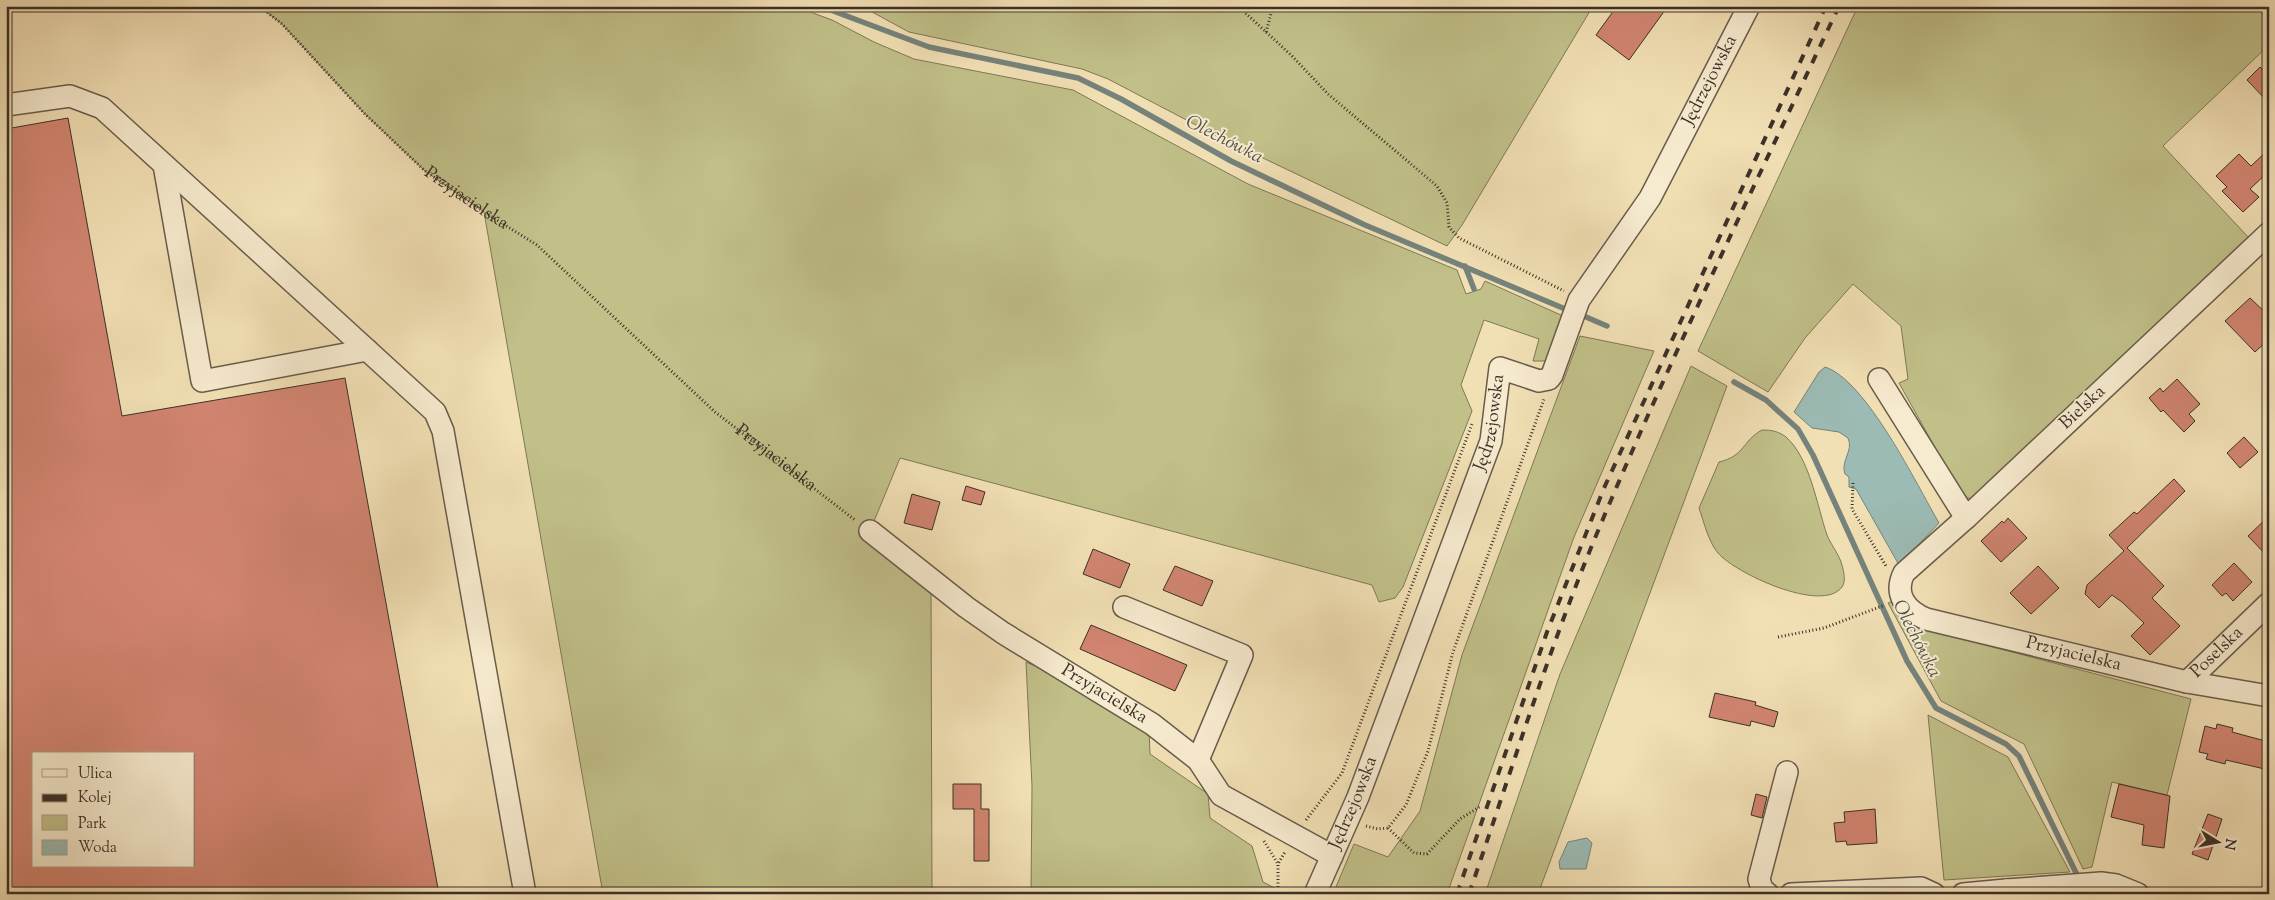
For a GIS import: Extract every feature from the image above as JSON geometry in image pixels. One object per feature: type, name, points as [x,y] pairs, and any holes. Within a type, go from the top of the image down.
[{"type":"street","name":"Jędrzejowska","points":[[1314,894],[1347,822],[1491,440],[1500,368],[1539,381],[1548,379],[1552,375],[1568,328],[1582,296],[1650,198],[1749,6]]},
{"type":"street","points":[[6,106],[51,97],[70,96],[88,101],[102,108],[435,412],[443,431],[526,894]]},
{"type":"street","points":[[164,165],[202,381],[367,350]]},
{"type":"street","name":"Bielska","points":[[1900,584],[1904,573],[1966,518],[2269,233]]},
{"type":"street","points":[[1879,379],[1966,518]]},
{"type":"street","name":"Przyjacielska","points":[[870,531],[988,623],[1152,724],[1198,760],[1221,795],[1332,856]]},
{"type":"street","name":"Przyjacielska","points":[[1900,584],[1901,597],[1905,605],[1912,612],[1926,619],[2187,682],[2269,696]]},
{"type":"street","name":"Poselska","points":[[2187,682],[2269,602]]},
{"type":"street","points":[[1124,607],[1242,655],[1198,760]]},
{"type":"street","points":[[1768,894],[1762,889],[1759,879],[1787,772]]},
{"type":"street","points":[[1987,893],[2042,890],[2100,882],[2116,885],[2138,894]]},
{"type":"street","points":[[1791,894],[1921,888],[1934,894]]},
{"type":"path","name":"Przyjacielska","points":[[259,6],[282,24],[365,114],[425,171],[536,245],[715,412],[870,531]]},
{"type":"path","points":[[1238,6],[1328,94],[1438,186],[1447,203],[1449,227],[1459,238],[1566,292],[1582,296]]},
{"type":"path","points":[[1266,32],[1273,6]]},
{"type":"path","points":[[1347,822],[1378,829],[1388,828],[1406,805],[1428,750],[1453,652],[1552,375]]},
{"type":"path","points":[[1278,894],[1278,864],[1294,836],[1342,773],[1475,417]]},
{"type":"path","points":[[1853,483],[1852,508],[1893,579],[1900,584]]},
{"type":"path","points":[[1778,637],[1824,628],[1868,612]]},
{"type":"path","points":[[1388,828],[1414,854],[1427,854],[1460,819],[1481,806]]},
{"type":"green space","points":[[259,6],[794,6],[832,20],[874,42],[914,59],[1073,90],[1248,184],[1457,270],[1466,294],[1481,289],[1485,281],[1563,316],[1547,361],[1533,361],[1539,339],[1484,320],[1461,385],[1472,411],[1403,587],[1395,598],[1379,602],[1372,585],[900,458],[870,531],[931,580],[932,894],[603,894],[484,212],[425,171],[365,114],[282,24]]},
{"type":"green space","points":[[861,6],[1593,6],[1462,225],[1447,246],[1219,137],[1108,79],[1082,69],[909,32]]},
{"type":"green space","points":[[1858,6],[2266,6],[2262,14],[2269,17],[2269,45],[2163,146],[2249,238],[1981,499],[1968,498],[1961,494],[1899,383],[1908,379],[1901,326],[1853,284],[1805,338],[1768,392],[1698,351]]},
{"type":"green space","points":[[1580,336],[1654,351],[1574,537],[1447,894],[1333,894],[1354,844],[1388,857],[1420,811],[1462,655]]},
{"type":"green space","points":[[1691,366],[1727,386],[1538,894],[1485,894],[1560,674]]},
{"type":"green space","points":[[1762,430],[1774,431],[1786,437],[1801,457],[1807,470],[1827,535],[1842,565],[1843,585],[1832,594],[1817,596],[1798,593],[1759,580],[1727,561],[1718,553],[1709,537],[1699,508],[1719,462],[1734,456],[1755,434]]},
{"type":"green space","points":[[1893,601],[1908,620],[1917,627],[2191,699],[2167,795],[2112,782],[2092,867],[2083,869],[2024,744],[1941,701],[1888,603]]},
{"type":"green space","points":[[1026,662],[1056,675],[1149,731],[1150,754],[1208,794],[1210,818],[1252,846],[1263,882],[1286,894],[1031,894],[1032,786]]},
{"type":"green space","points":[[1928,715],[2008,757],[2070,872],[1944,880]]},
{"type":"water","points":[[1825,367],[1841,376],[1873,412],[1904,460],[1939,523],[1899,565],[1856,489],[1849,487],[1849,477],[1845,474],[1844,469],[1849,447],[1848,438],[1839,432],[1812,428],[1794,412],[1819,372]]},
{"type":"water","points":[[1587,838],[1592,843],[1586,869],[1560,869],[1559,862],[1568,842]]},
{"type":"building","points":[[1617,6],[1668,6],[1629,60],[1596,35]]},
{"type":"building","points":[[2260,67],[2269,76],[2269,103],[2247,80]]},
{"type":"building","points":[[68,118],[122,416],[345,378],[439,894],[6,894],[6,129]]},
{"type":"building","points":[[2269,149],[2269,171],[2250,189],[2259,197],[2243,212],[2222,191],[2227,187],[2216,176],[2239,154],[2251,166]]},
{"type":"building","points":[[2250,298],[2269,316],[2269,339],[2255,352],[2225,321]]},
{"type":"building","points":[[2177,379],[2200,404],[2189,414],[2195,421],[2184,432],[2163,410],[2161,412],[2149,398],[2160,388],[2163,392]]},
{"type":"building","points":[[2244,437],[2258,452],[2240,468],[2227,453]]},
{"type":"building","points":[[2174,479],[2185,491],[2127,548],[2164,586],[2152,598],[2180,626],[2150,655],[2131,636],[2144,623],[2122,602],[2112,595],[2099,608],[2085,594],[2087,585],[2124,551],[2109,535],[2134,512],[2137,514]]},
{"type":"building","points":[[966,486],[985,492],[981,505],[962,500]]},
{"type":"building","points":[[912,494],[940,502],[932,530],[904,523]]},
{"type":"building","points":[[2269,516],[2269,558],[2248,536]]},
{"type":"building","points":[[2008,518],[2027,538],[2001,562],[1981,541],[2002,521],[2004,523]]},
{"type":"building","points":[[1093,549],[1130,564],[1120,588],[1083,574]]},
{"type":"building","points":[[2234,563],[2252,582],[2233,601],[2226,593],[2222,596],[2212,585]]},
{"type":"building","points":[[1175,566],[1213,581],[1202,606],[1163,590]]},
{"type":"building","points":[[2038,566],[2059,588],[2031,614],[2010,593]]},
{"type":"building","points":[[1091,625],[1187,665],[1175,691],[1080,649]]},
{"type":"building","points":[[1715,693],[1756,702],[1755,705],[1778,712],[1774,727],[1751,721],[1750,726],[1709,717]]},
{"type":"building","points":[[2217,724],[2233,728],[2232,732],[2269,742],[2269,770],[2226,760],[2225,764],[2206,759],[2208,754],[2199,752],[2205,726],[2216,729]]},
{"type":"building","points":[[953,784],[981,784],[981,809],[989,809],[989,861],[974,861],[974,809],[953,809]]},
{"type":"building","points":[[2119,784],[2170,796],[2164,848],[2142,845],[2144,825],[2111,817]]},
{"type":"building","points":[[1756,794],[1767,797],[1762,818],[1751,815]]},
{"type":"building","points":[[1875,809],[1877,843],[1847,845],[1846,841],[1836,842],[1834,823],[1845,822],[1844,812]]},
{"type":"building","points":[[2208,814],[2222,819],[2208,860],[2192,854]]},
{"type":"waterway","name":"Olechówka","points":[[820,6],[929,47],[1078,78],[1121,99],[1231,161],[1365,225],[1570,311]]},
{"type":"waterway","points":[[1465,266],[1474,289]]},
{"type":"waterway","name":"Olechówka","points":[[1579,314],[1607,326]]},
{"type":"waterway","name":"Olechówka","points":[[1734,382],[1766,400],[1798,429],[1813,455],[1907,661],[1936,708],[2006,744],[2019,756],[2080,881]]},
{"type":"railway","points":[[1457,894],[1547,632],[1604,488],[1826,6]]},
{"type":"railway","points":[[1469,894],[1545,670],[1595,538],[1683,337],[1839,6]]}]
